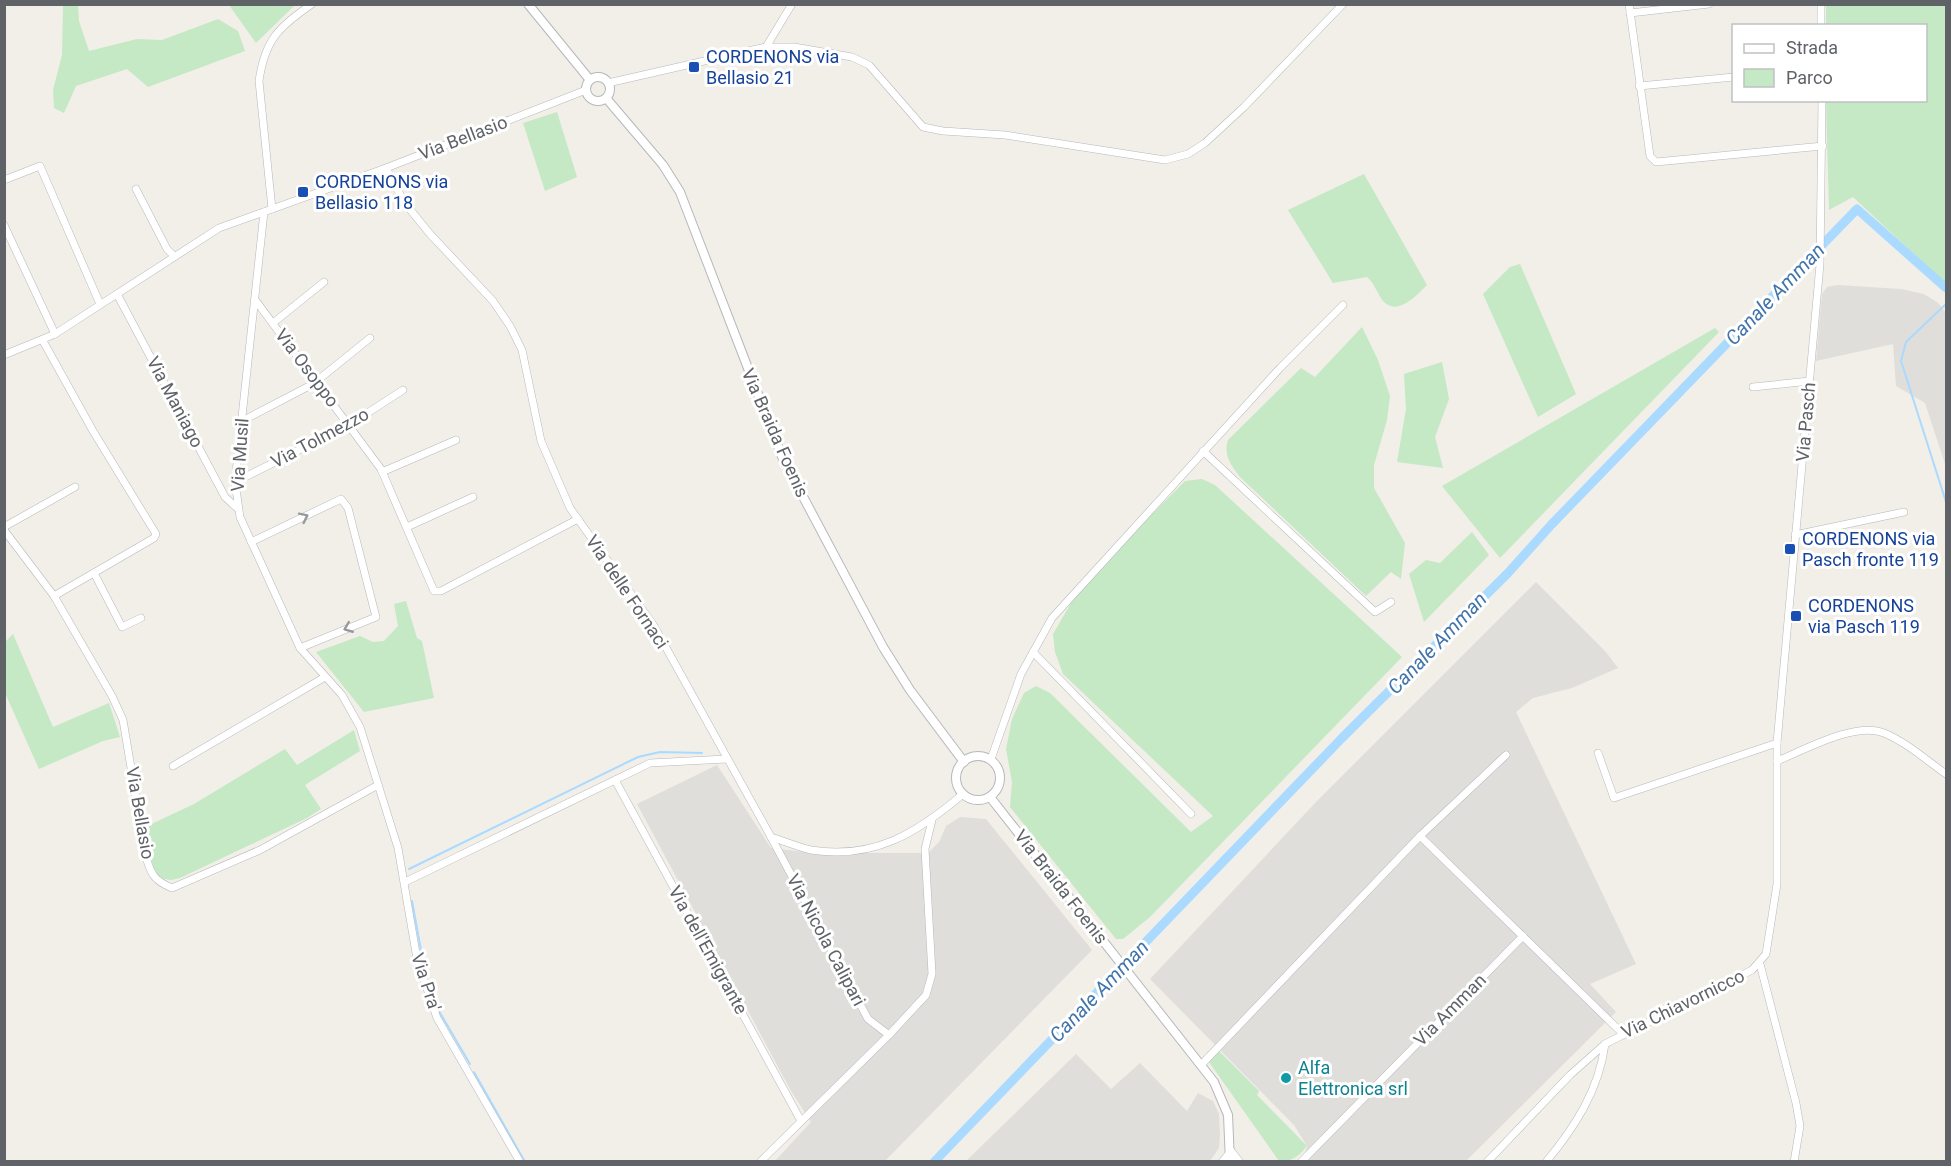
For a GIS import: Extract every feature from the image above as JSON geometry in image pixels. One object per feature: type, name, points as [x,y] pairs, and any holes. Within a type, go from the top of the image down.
[{"type":"street","points":[[268,210],[259,81],[262,61],[274,34],[312,4]]},
{"type":"street","points":[[528,4],[590,80]]},
{"type":"street","points":[[766,47],[792,4]]},
{"type":"street","points":[[608,83],[766,47],[794,47],[824,51],[852,57],[869,65],[923,127],[943,131],[1005,135],[1165,160],[1188,154],[1205,143],[1244,107],[1343,4]]},
{"type":"street","points":[[1629,4],[1650,156],[1656,162],[1822,146]]},
{"type":"street","points":[[1630,13],[1709,4]]},
{"type":"street","points":[[1821,4],[1821,24]]},
{"type":"street","points":[[1639,86],[1732,76]]},
{"type":"street","points":[[598,77],[608,83],[610,90],[606,98],[594,100],[586,90],[590,80],[598,77]]},
{"type":"street","name":"Via Bellasio","points":[[4,355],[43,341],[55,334],[219,228],[386,168],[586,90]]},
{"type":"street","name":"Via Braida Foenis","points":[[606,98],[663,165],[680,192],[783,459],[883,647],[910,690],[964,762]]},
{"type":"street","name":"Via Pasch","points":[[1760,964],[1769,940],[1777,884],[1777,743],[1822,237],[1822,102]]},
{"type":"street","points":[[4,180],[40,166],[100,304]]},
{"type":"street","name":"Via delle Fornaci","points":[[386,168],[410,210],[493,301],[510,326],[522,350],[541,441],[578,519],[654,626],[771,837]]},
{"type":"street","points":[[136,189],[167,249],[174,256]]},
{"type":"street","name":"Via Musil","points":[[268,210],[235,482],[237,508],[300,648],[353,714],[378,785]]},
{"type":"street","points":[[4,225],[55,334]]},
{"type":"street","name":"Via Osoppo","points":[[273,323],[324,282]]},
{"type":"street","name":"Via Maniago","points":[[117,294],[225,497],[237,508]]},
{"type":"street","name":"Via Osoppo","points":[[256,301],[382,472],[434,591],[441,591],[578,519]]},
{"type":"street","points":[[991,759],[1021,674],[1052,618],[1280,368],[1343,305]]},
{"type":"street","points":[[242,421],[316,381],[370,338]]},
{"type":"street","points":[[43,341],[156,534],[154,538],[54,596]]},
{"type":"street","points":[[1753,387],[1810,381]]},
{"type":"street","name":"Via Tolmezzo","points":[[235,482],[349,425],[403,390]]},
{"type":"street","points":[[382,472],[456,440]]},
{"type":"street","points":[[1203,451],[1375,612],[1391,602]]},
{"type":"street","points":[[4,529],[75,487]]},
{"type":"street","points":[[407,527],[473,497]]},
{"type":"street","points":[[251,542],[341,499],[348,508],[376,617],[300,648]]},
{"type":"street","points":[[1795,535],[1904,512]]},
{"type":"street","name":"Via Bellasio","points":[[4,529],[54,596],[112,696],[123,720],[146,857],[151,875],[158,882],[172,888],[238,859],[378,785]]},
{"type":"street","points":[[94,573],[122,627],[141,618]]},
{"type":"street","points":[[1033,652],[1191,814]]},
{"type":"street","points":[[173,766],[325,677]]},
{"type":"street","points":[[1777,761],[1845,734],[1871,729],[1897,740],[1947,774]]},
{"type":"street","points":[[1598,753],[1614,798],[1777,743]]},
{"type":"street","points":[[1202,1064],[1420,836],[1506,755]]},
{"type":"street","points":[[976,756],[991,759],[998,767],[1000,777],[998,788],[990,797],[976,800],[963,794],[958,787],[956,775],[964,762],[976,756]]},
{"type":"street","points":[[405,882],[650,763],[726,759]]},
{"type":"street","name":"Via dell'Emigrante","points":[[615,780],[801,1121]]},
{"type":"street","name":"Via Pra'","points":[[378,785],[398,848],[417,959],[428,997],[436,1018],[520,1161]]},
{"type":"street","points":[[771,837],[811,850],[870,850],[894,842],[932,820],[963,794]]},
{"type":"street","name":"Via Braida Foenis","points":[[990,797],[1129,975],[1202,1064],[1227,1108],[1230,1161]]},
{"type":"street","points":[[760,1161],[889,1035],[926,995],[932,974],[925,849],[932,820]]},
{"type":"street","points":[[1420,836],[1623,1033]]},
{"type":"street","name":"Via Nicola Calipari","points":[[771,837],[868,1019],[889,1035]]},
{"type":"street","name":"Via Amman","points":[[1301,1161],[1523,936]]},
{"type":"street","points":[[1760,964],[1765,975],[1800,1126],[1794,1161]]},
{"type":"street","name":"Via Chiavornicco","points":[[1487,1161],[1570,1076],[1605,1044],[1760,964]]},
{"type":"street","name":"Via Chiavornicco","points":[[1546,1161],[1582,1115],[1599,1073],[1605,1044]]},
{"type":"street","points":[[1222,1161],[1231,1152],[1240,1161]]},
{"type":"shaded area","points":[[1838,285],[1901,289],[1924,294],[1938,303],[1946,313],[1946,467],[1925,403],[1896,386],[1893,344],[1816,361],[1822,294],[1827,287]]},
{"type":"shaded area","points":[[1536,582],[1606,652],[1618,668],[1572,688],[1533,698],[1516,712],[1636,964],[1590,984],[1616,1012],[1466,1161],[1303,1161],[1307,1146],[1294,1125],[1150,979],[1317,801]]},
{"type":"shaded area","points":[[717,765],[771,848],[813,853],[928,853],[939,842],[946,826],[960,817],[986,819],[1092,950],[885,1161],[775,1161],[811,1122],[791,1091],[637,804]]},
{"type":"shaded area","points":[[1076,1054],[1111,1089],[1140,1063],[1187,1111],[1198,1093],[1213,1101],[1219,1114],[1220,1135],[1219,1148],[1210,1161],[966,1161]]},
{"type":"green space","points":[[63,5],[78,5],[79,21],[89,51],[137,39],[162,40],[218,19],[238,31],[245,51],[148,87],[127,69],[76,86],[64,113],[54,108],[53,90],[62,55]]},
{"type":"green space","points":[[229,5],[295,5],[256,43]]},
{"type":"green space","points":[[1826,5],[1946,5],[1946,284],[1853,197],[1829,210],[1826,102],[1927,102],[1927,24],[1826,24]]},
{"type":"green space","points":[[557,112],[577,177],[545,191],[523,123]]},
{"type":"green space","points":[[1364,174],[1427,285],[1412,299],[1400,306],[1394,307],[1383,301],[1367,277],[1333,283],[1288,210]]},
{"type":"green space","points":[[1520,264],[1576,394],[1538,417],[1483,294],[1510,267]]},
{"type":"green space","points":[[1362,327],[1378,360],[1390,396],[1387,420],[1374,465],[1374,488],[1405,543],[1401,579],[1391,572],[1366,596],[1240,477],[1231,464],[1226,450],[1228,440],[1301,368],[1315,377]]},
{"type":"green space","points":[[1715,328],[1719,332],[1500,558],[1442,486]]},
{"type":"green space","points":[[1442,362],[1449,399],[1435,437],[1443,468],[1397,462],[1406,409],[1404,374]]},
{"type":"green space","points":[[1202,479],[1215,485],[1402,657],[1150,917],[1123,939],[1116,939],[1010,807],[1012,782],[1006,749],[1012,719],[1024,693],[1036,686],[1050,693],[1191,832],[1213,816],[1063,674],[1055,652],[1053,634],[1081,586],[1185,481]]},
{"type":"green space","points":[[1472,532],[1489,555],[1424,622],[1409,574],[1426,560],[1440,563]]},
{"type":"green space","points":[[406,601],[417,638],[422,641],[434,698],[364,712],[316,652],[360,636],[373,642],[384,641],[398,626],[394,604]]},
{"type":"green space","points":[[13,634],[53,727],[109,703],[120,737],[103,741],[39,769],[5,693],[5,642]]},
{"type":"green space","points":[[354,730],[360,751],[305,785],[321,809],[307,818],[180,878],[171,880],[159,878],[154,872],[145,827],[194,804],[285,749],[297,765]]},
{"type":"green space","points":[[1218,1050],[1259,1091],[1257,1095],[1307,1146],[1298,1156],[1279,1161],[1209,1062]]},
{"type":"waterway","name":"Canale Amman","points":[[934,1162],[1342,738],[1508,573],[1551,525],[1857,209],[1946,288]]},
{"type":"waterway","points":[[1946,304],[1906,342],[1901,361],[1946,502]]},
{"type":"waterway","points":[[409,869],[638,757],[660,752],[702,753]]},
{"type":"waterway","points":[[412,901],[425,972]]},
{"type":"waterway","points":[[436,1006],[470,1064]]},
{"type":"waterway","points":[[474,1072],[525,1162]]},
{"type":"place","name":"CORDENONS via Bellasio 21","points":[[694,67]]},
{"type":"place","name":"CORDENONS via Bellasio 118","points":[[303,192]]},
{"type":"place","name":"CORDENONS via Pasch fronte 119","points":[[1790,549]]},
{"type":"place","name":"CORDENONS via Pasch 119","points":[[1796,616]]},
{"type":"place","name":"Alfa Elettronica srl","points":[[1286,1078]]}]
